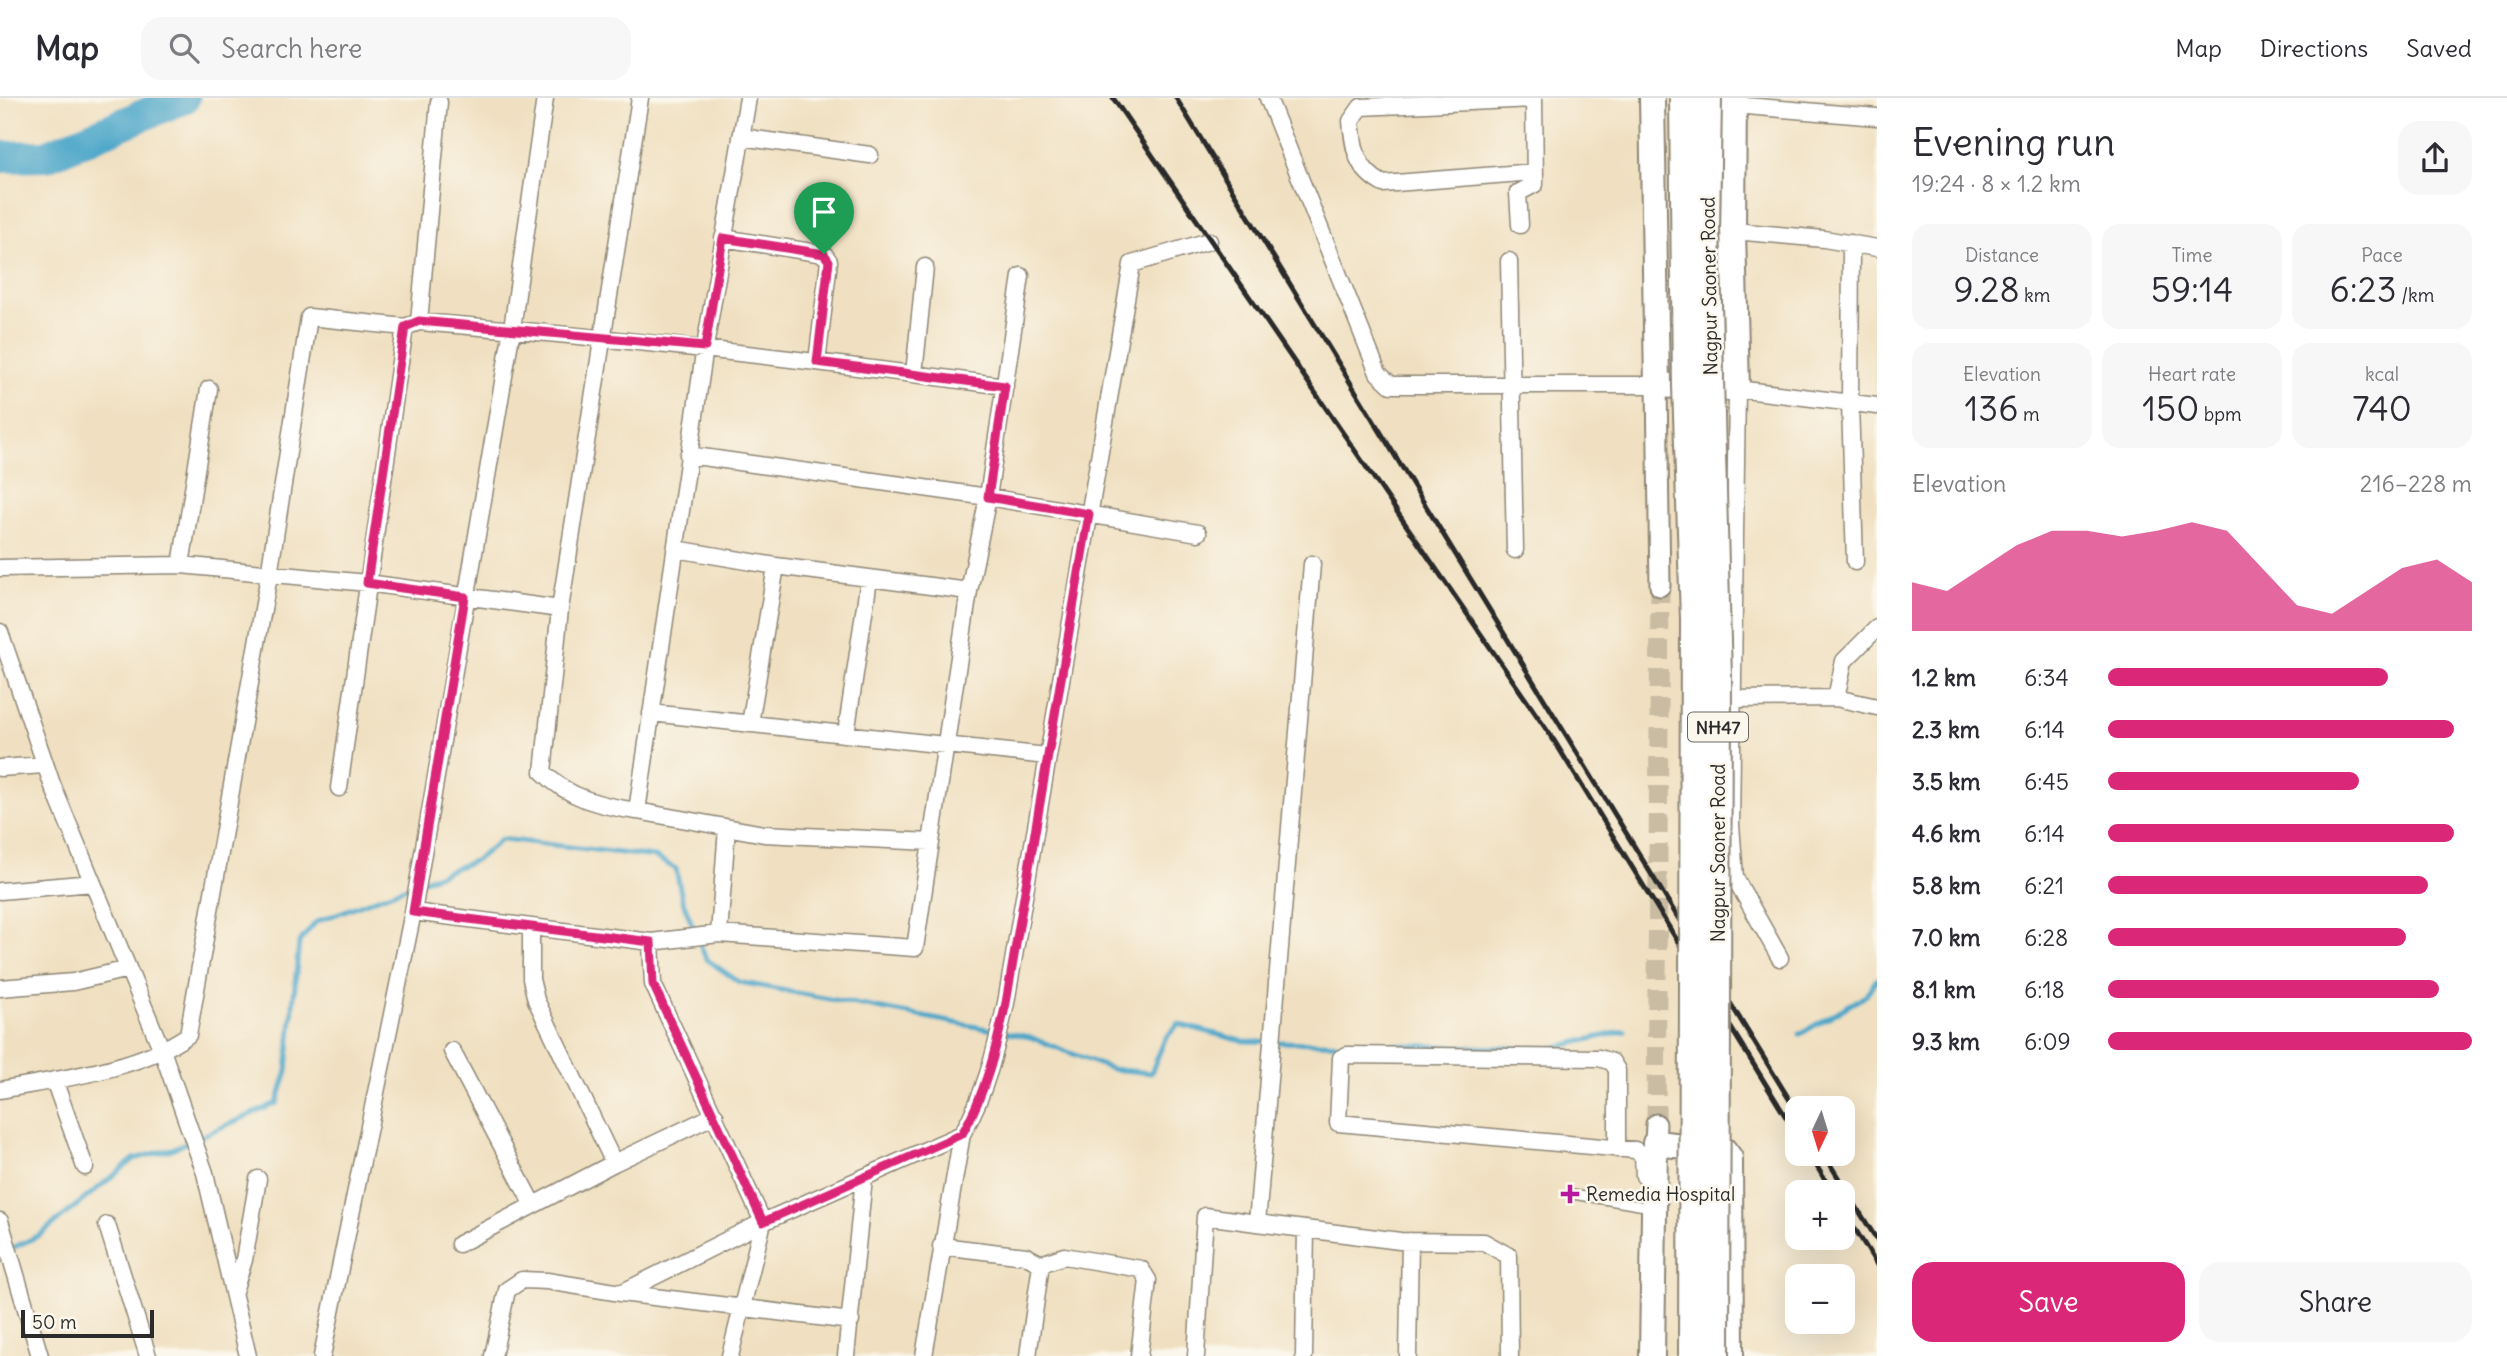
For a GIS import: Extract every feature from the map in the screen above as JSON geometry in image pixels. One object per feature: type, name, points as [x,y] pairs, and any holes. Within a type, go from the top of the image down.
[{"type":"highway","name":"Nagpur Saoner Road","points":[[1683,98],[1686,386],[1694,619],[1692,1356]]},
{"type":"highway","name":"Nagpur Saoner Road","points":[[1708,98],[1706,229],[1718,678],[1716,1356]]},
{"type":"main road","points":[[1652,98],[1657,385],[1737,390],[1733,231],[1734,102]]},
{"type":"main road","points":[[1652,1356],[1656,1134],[1724,1150],[1730,1158],[1731,1356]]},
{"type":"street","points":[[322,1356],[413,912],[512,329],[545,98]]},
{"type":"street","points":[[640,98],[560,609],[543,772],[556,785],[598,805],[764,834],[931,842]]},
{"type":"street","points":[[637,811],[688,455],[748,98]]},
{"type":"street","points":[[1268,98],[1378,373],[1391,385],[1657,385],[1660,586]]},
{"type":"street","points":[[1520,225],[1518,193],[1535,184],[1535,172],[1534,98],[1361,107],[1351,121],[1356,158],[1367,175],[1383,184],[1535,172]]},
{"type":"street","points":[[339,788],[367,583],[412,324],[439,102]]},
{"type":"street","points":[[1734,102],[1877,117]]},
{"type":"street","points":[[741,137],[870,155]]},
{"type":"street","points":[[1733,231],[1877,248]]},
{"type":"street","points":[[723,238],[824,254],[829,261],[817,362]]},
{"type":"street","points":[[924,1356],[962,1134],[975,1112],[993,1062],[1006,1003],[1132,264],[1209,241]]},
{"type":"street","points":[[1851,243],[1850,403],[1855,562]]},
{"type":"street","points":[[1509,261],[1516,550]]},
{"type":"street","points":[[914,374],[925,267]]},
{"type":"street","points":[[413,912],[651,942],[719,934],[915,948],[968,592],[988,497],[1021,276]]},
{"type":"street","points":[[0,1090],[54,1080],[163,1053],[188,1035],[269,575],[309,317],[512,329],[705,347],[1005,386]]},
{"type":"street","points":[[181,565],[209,389]]},
{"type":"street","points":[[1780,958],[1735,878],[1731,824],[1737,390],[1877,405]]},
{"type":"street","points":[[688,455],[988,497],[1198,533]]},
{"type":"street","points":[[676,549],[776,566],[968,592]]},
{"type":"street","points":[[1257,1223],[1312,564]]},
{"type":"street","points":[[0,568],[181,565],[367,583],[560,609]]},
{"type":"street","points":[[750,724],[776,566]]},
{"type":"street","points":[[846,734],[869,579]]},
{"type":"street","points":[[1836,698],[1844,661],[1877,628]]},
{"type":"street","points":[[0,632],[45,765],[163,1053],[205,1173],[248,1356]]},
{"type":"street","points":[[1732,699],[1836,698],[1877,706]]},
{"type":"street","points":[[651,713],[947,743],[1047,756]]},
{"type":"street","points":[[0,768],[45,765]]},
{"type":"street","points":[[719,934],[727,828]]},
{"type":"street","points":[[0,891],[93,883]]},
{"type":"street","points":[[531,928],[531,979],[536,1000],[614,1163]]},
{"type":"street","points":[[651,942],[653,984],[763,1222],[730,1356]]},
{"type":"street","points":[[0,988],[73,982],[128,969]]},
{"type":"street","points":[[452,1051],[533,1205]]},
{"type":"street","points":[[1617,1149],[1617,1070],[1612,1062],[1599,1058],[1347,1055],[1341,1058],[1338,1123],[1640,1152],[1643,1156],[1642,1233],[1653,1264]]},
{"type":"street","points":[[54,1080],[85,1167]]},
{"type":"street","points":[[459,1244],[614,1163],[715,1115]]},
{"type":"street","points":[[621,1293],[763,1222],[962,1134]]},
{"type":"street","points":[[846,1356],[864,1178]]},
{"type":"street","points":[[233,1294],[244,1260],[258,1179]]},
{"type":"street","points":[[1196,1356],[1205,1216],[1410,1241],[1484,1242],[1509,1256],[1510,1356]]},
{"type":"street","points":[[1,1223],[40,1356]]},
{"type":"street","points":[[107,1225],[148,1356]]},
{"type":"street","points":[[1304,1356],[1306,1229]]},
{"type":"street","points":[[1408,1356],[1410,1241]]},
{"type":"street","points":[[941,1245],[1026,1256],[1041,1264],[1064,1256],[1141,1269],[1148,1279],[1139,1356]]},
{"type":"street","points":[[1028,1356],[1041,1264]]},
{"type":"street","points":[[493,1356],[507,1290],[522,1280],[547,1281],[743,1310],[851,1321]]},
{"type":"lane","points":[[1570,1194],[1642,1206]]},
{"type":"waterway","points":[[0,157],[46,156],[184,98]]},
{"type":"waterway","points":[[0,1254],[40,1235],[134,1159],[172,1149],[277,1103],[287,1071],[299,942],[316,922],[476,860],[502,839],[655,857],[676,869],[682,899],[706,959],[739,982],[1030,1037],[1111,1069],[1151,1073],[1165,1039],[1178,1024],[1242,1041],[1548,1049],[1625,1031]]},
{"type":"waterway","points":[[1800,1034],[1865,996],[1877,979]]},
{"type":"tunnel","points":[[1656,1124],[1660,586]]},
{"type":"railway","points":[[1113,98],[1555,742],[1785,1116]]},
{"type":"railway","points":[[1176,98],[1787,1096]]},
{"type":"railway","points":[[1817,1166],[1825,1180]]},
{"type":"railway","points":[[1831,1166],[1877,1240]]},
{"type":"railway","points":[[1855,1229],[1877,1265]]},
{"type":"place","name":"Remedia Hospital","points":[[1570,1194]]},
{"type":"route","points":[[723,238],[824,254],[830,269],[817,362],[1005,386],[988,497],[1089,514],[1006,1003],[993,1062],[975,1112],[962,1134],[763,1222],[653,984],[651,942],[413,912],[465,597],[367,583],[405,327],[419,321],[705,347],[723,238]]}]
